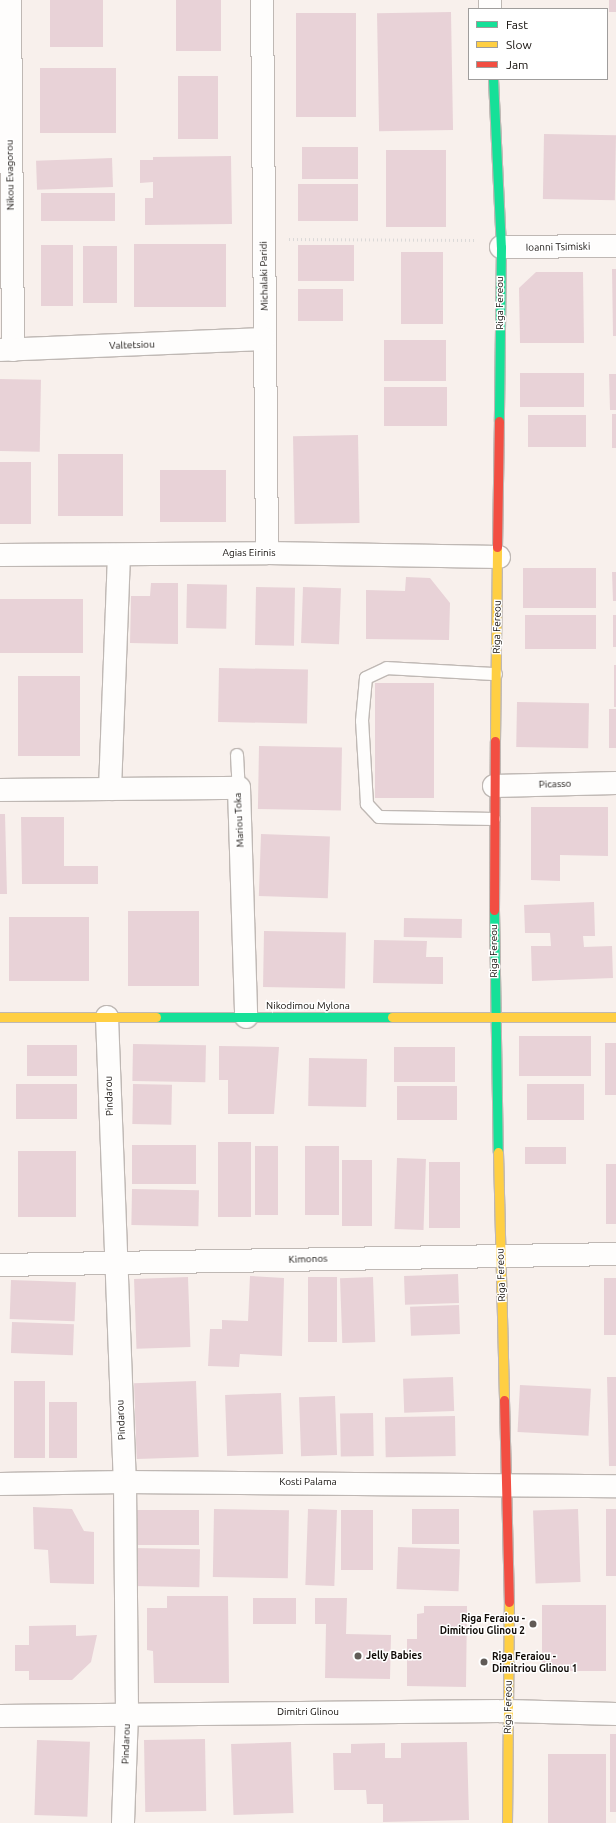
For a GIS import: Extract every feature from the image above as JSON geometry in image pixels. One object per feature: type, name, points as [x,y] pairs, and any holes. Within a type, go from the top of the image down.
[{"type":"street","name":"Nikou Evagorou","points":[[6,350],[5,107],[10,0]]},
{"type":"street","name":"Michalaki Paridi","points":[[262,0],[267,553]]},
{"type":"street","name":"Riga Fereou","points":[[493,80],[500,244],[499,557],[494,819],[495,1016],[507,1483],[507,1823]]},
{"type":"street","name":"Ioanni Tsimiski","points":[[500,244],[616,246]]},
{"type":"street","name":"Valtetsiou","points":[[6,350],[265,339]]},
{"type":"street","name":"Agias Eirinis","points":[[0,555],[267,553],[499,557]]},
{"type":"street","points":[[110,789],[119,555]]},
{"type":"street","name":"Picasso","points":[[494,786],[616,783]]},
{"type":"street","name":"Mariou Toka","points":[[0,790],[239,788],[246,1017]]},
{"type":"street","name":"Pindarou","points":[[107,1016],[114,1265],[125,1482],[127,1713],[123,1823]]},
{"type":"street","name":"Nikodimou Mylona","points":[[0,1017],[616,1017]]},
{"type":"street","name":"Kimonos","points":[[0,1265],[114,1265],[501,1254],[616,1254]]},
{"type":"street","name":"Kosti Palama","points":[[0,1484],[125,1482],[507,1483],[616,1486]]},
{"type":"street","name":"Dimitri Glinou","points":[[0,1716],[127,1713],[508,1711],[616,1714]]},
{"type":"lane","points":[[494,819],[379,817],[367,804],[362,721],[366,678],[387,668],[496,674]]},
{"type":"lane","points":[[238,755],[239,788]]},
{"type":"path","points":[[264,238],[500,244]]},
{"type":"building","points":[[50,0],[103,0],[103,47],[50,47]]},
{"type":"building","points":[[176,0],[221,0],[221,51],[176,51]]},
{"type":"building","points":[[609,0],[616,0],[616,12],[609,12]]},
{"type":"building","points":[[451,12],[453,130],[379,131],[377,13]]},
{"type":"building","points":[[296,13],[356,13],[356,117],[296,117]]},
{"type":"building","points":[[40,68],[116,68],[116,133],[40,133]]},
{"type":"building","points":[[178,76],[218,76],[218,139],[178,139]]},
{"type":"building","points":[[544,134],[616,135],[615,200],[543,199]]},
{"type":"building","points":[[302,147],[358,147],[358,179],[302,179]]},
{"type":"building","points":[[386,150],[446,150],[446,227],[386,227]]},
{"type":"building","points":[[231,156],[232,224],[145,225],[145,198],[153,198],[153,182],[140,183],[140,160],[153,160],[153,157]]},
{"type":"building","points":[[112,158],[113,187],[37,190],[36,161]]},
{"type":"building","points":[[298,184],[358,184],[358,221],[298,221]]},
{"type":"building","points":[[41,193],[115,193],[115,221],[41,221]]},
{"type":"building","points":[[134,244],[226,244],[226,307],[134,307]]},
{"type":"building","points":[[41,245],[73,245],[73,306],[41,306]]},
{"type":"building","points":[[298,245],[354,245],[354,281],[298,281]]},
{"type":"building","points":[[83,246],[117,246],[117,303],[83,303]]},
{"type":"building","points":[[401,252],[443,252],[443,324],[401,324]]},
{"type":"building","points":[[612,269],[616,269],[616,336],[613,336]]},
{"type":"building","points":[[536,272],[583,272],[584,343],[520,343],[519,288]]},
{"type":"building","points":[[298,289],[343,289],[343,321],[298,321]]},
{"type":"building","points":[[384,340],[446,340],[446,381],[384,381]]},
{"type":"building","points":[[520,373],[584,373],[584,407],[520,407]]},
{"type":"building","points":[[609,374],[616,374],[616,410],[610,410]]},
{"type":"building","points":[[0,379],[41,380],[40,452],[0,451]]},
{"type":"building","points":[[384,387],[447,387],[447,426],[384,426]]},
{"type":"building","points":[[612,414],[616,414],[616,448],[612,448]]},
{"type":"building","points":[[528,415],[586,415],[586,447],[528,447]]},
{"type":"building","points":[[358,435],[360,523],[295,524],[293,436]]},
{"type":"building","points":[[58,454],[123,454],[123,516],[58,516]]},
{"type":"building","points":[[0,462],[31,462],[31,524],[0,524]]},
{"type":"building","points":[[160,470],[226,470],[226,522],[160,522]]},
{"type":"building","points":[[523,568],[596,568],[596,608],[523,608]]},
{"type":"building","points":[[612,572],[616,572],[616,601],[613,601]]},
{"type":"building","points":[[406,577],[430,578],[450,603],[449,640],[366,639],[366,590],[405,591]]},
{"type":"building","points":[[151,583],[178,583],[178,644],[130,643],[131,596],[150,596]]},
{"type":"building","points":[[187,584],[227,585],[226,629],[186,628]]},
{"type":"building","points":[[256,587],[295,588],[294,646],[255,645]]},
{"type":"building","points":[[303,587],[341,588],[339,644],[301,643]]},
{"type":"building","points":[[0,599],[83,599],[83,653],[0,653]]},
{"type":"building","points":[[525,615],[596,615],[596,649],[525,649]]},
{"type":"building","points":[[613,615],[616,615],[616,647],[613,647]]},
{"type":"building","points":[[614,665],[616,665],[616,707],[614,707]]},
{"type":"building","points":[[219,668],[308,670],[307,724],[218,722]]},
{"type":"building","points":[[18,676],[80,676],[80,756],[18,756]]},
{"type":"building","points":[[375,683],[434,683],[434,798],[375,798]]},
{"type":"building","points":[[517,702],[589,703],[588,748],[516,747]]},
{"type":"building","points":[[609,709],[616,709],[616,748],[609,748]]},
{"type":"building","points":[[259,746],[342,747],[341,810],[258,809]]},
{"type":"building","points":[[531,807],[608,807],[608,856],[560,855],[560,881],[531,880]]},
{"type":"building","points":[[0,814],[5,814],[7,894],[0,894]]},
{"type":"building","points":[[21,817],[64,817],[64,866],[98,866],[98,884],[22,884]]},
{"type":"building","points":[[261,834],[330,836],[328,898],[259,896]]},
{"type":"building","points":[[594,902],[595,936],[583,936],[584,947],[612,946],[613,978],[532,981],[531,946],[551,946],[550,933],[525,933],[524,905]]},
{"type":"building","points":[[128,911],[199,911],[199,986],[128,986]]},
{"type":"building","points":[[9,917],[89,917],[89,981],[9,981]]},
{"type":"building","points":[[404,918],[462,919],[462,938],[404,937]]},
{"type":"building","points":[[264,931],[346,932],[345,988],[263,987]]},
{"type":"building","points":[[374,940],[427,941],[426,957],[443,957],[443,984],[373,983]]},
{"type":"building","points":[[519,1036],[591,1036],[591,1076],[519,1076]]},
{"type":"building","points":[[605,1043],[616,1043],[616,1095],[605,1095]]},
{"type":"building","points":[[133,1044],[206,1045],[205,1082],[132,1081]]},
{"type":"building","points":[[27,1045],[77,1045],[77,1076],[27,1076]]},
{"type":"building","points":[[219,1046],[279,1047],[274,1114],[228,1114],[228,1080],[219,1080]]},
{"type":"building","points":[[394,1047],[455,1047],[455,1082],[394,1082]]},
{"type":"building","points":[[309,1058],[367,1059],[366,1107],[308,1106]]},
{"type":"building","points":[[16,1084],[77,1084],[77,1119],[16,1119]]},
{"type":"building","points":[[133,1084],[172,1085],[171,1125],[132,1124]]},
{"type":"building","points":[[527,1084],[584,1084],[584,1120],[527,1120]]},
{"type":"building","points":[[397,1086],[457,1086],[457,1120],[397,1120]]},
{"type":"building","points":[[218,1142],[251,1142],[251,1217],[218,1217]]},
{"type":"building","points":[[132,1145],[196,1145],[196,1184],[132,1184]]},
{"type":"building","points":[[255,1146],[278,1146],[278,1215],[255,1215]]},
{"type":"building","points":[[305,1146],[339,1146],[339,1215],[305,1215]]},
{"type":"building","points":[[525,1147],[566,1147],[566,1164],[525,1164]]},
{"type":"building","points":[[18,1151],[76,1151],[76,1217],[18,1217]]},
{"type":"building","points":[[397,1158],[426,1159],[424,1230],[395,1229]]},
{"type":"building","points":[[342,1160],[372,1160],[372,1226],[342,1226]]},
{"type":"building","points":[[429,1162],[460,1162],[460,1228],[429,1228]]},
{"type":"building","points":[[606,1164],[616,1164],[616,1224],[606,1224]]},
{"type":"building","points":[[132,1189],[199,1190],[198,1226],[131,1225]]},
{"type":"building","points":[[458,1274],[459,1303],[405,1305],[404,1276]]},
{"type":"building","points":[[250,1276],[284,1278],[282,1356],[240,1354],[239,1367],[208,1366],[210,1329],[222,1329],[222,1320],[248,1321]]},
{"type":"building","points":[[188,1277],[190,1347],[136,1349],[134,1279]]},
{"type":"building","points":[[308,1277],[337,1277],[337,1342],[308,1342]]},
{"type":"building","points":[[373,1277],[375,1342],[342,1343],[340,1278]]},
{"type":"building","points":[[604,1278],[616,1278],[616,1335],[604,1335]]},
{"type":"building","points":[[11,1280],[76,1282],[75,1321],[10,1319]]},
{"type":"building","points":[[459,1305],[460,1334],[411,1336],[410,1307]]},
{"type":"building","points":[[12,1322],[74,1324],[73,1355],[11,1353]]},
{"type":"building","points":[[453,1377],[454,1411],[404,1413],[403,1379]]},
{"type":"building","points":[[607,1377],[616,1377],[616,1466],[609,1466]]},
{"type":"building","points":[[14,1381],[45,1381],[45,1458],[14,1458]]},
{"type":"building","points":[[196,1381],[199,1457],[137,1459],[134,1383]]},
{"type":"building","points":[[520,1385],[591,1389],[588,1436],[518,1432]]},
{"type":"building","points":[[281,1393],[283,1454],[227,1456],[225,1395]]},
{"type":"building","points":[[335,1396],[337,1455],[301,1456],[299,1397]]},
{"type":"building","points":[[49,1402],[77,1402],[77,1458],[49,1458]]},
{"type":"building","points":[[373,1413],[374,1456],[341,1457],[340,1414]]},
{"type":"building","points":[[455,1416],[456,1456],[386,1457],[385,1417]]},
{"type":"building","points":[[33,1507],[72,1509],[84,1531],[94,1532],[94,1584],[50,1583],[48,1550],[34,1549]]},
{"type":"building","points":[[214,1509],[289,1510],[288,1578],[213,1577]]},
{"type":"building","points":[[308,1509],[337,1510],[334,1586],[305,1585]]},
{"type":"building","points":[[412,1509],[459,1509],[459,1544],[412,1544]]},
{"type":"building","points":[[578,1509],[581,1582],[536,1584],[533,1511]]},
{"type":"building","points":[[606,1509],[616,1509],[616,1576],[606,1576]]},
{"type":"building","points":[[136,1510],[199,1510],[199,1545],[136,1545]]},
{"type":"building","points":[[341,1510],[373,1510],[373,1570],[341,1570]]},
{"type":"building","points":[[398,1547],[460,1549],[458,1591],[397,1589]]},
{"type":"building","points":[[133,1548],[200,1549],[199,1587],[132,1586]]},
{"type":"building","points":[[167,1596],[228,1596],[229,1683],[154,1683],[153,1651],[147,1650],[147,1608],[167,1608]]},
{"type":"building","points":[[253,1598],[296,1598],[296,1624],[253,1624]]},
{"type":"building","name":"Jelly Babies","points":[[315,1598],[347,1598],[346,1634],[391,1635],[390,1679],[325,1678],[326,1624],[315,1624]]},
{"type":"building","points":[[542,1605],[606,1605],[606,1671],[542,1671]]},
{"type":"building","points":[[424,1606],[467,1606],[466,1687],[407,1686],[407,1639],[417,1639],[417,1614],[424,1613]]},
{"type":"building","points":[[76,1625],[76,1636],[97,1635],[91,1662],[72,1680],[29,1680],[29,1671],[15,1671],[15,1645],[29,1645],[29,1626]]},
{"type":"building","points":[[610,1734],[616,1734],[616,1812],[610,1812]]},
{"type":"building","points":[[205,1739],[206,1811],[145,1812],[144,1740]]},
{"type":"building","points":[[37,1740],[90,1742],[87,1817],[34,1815]]},
{"type":"building","points":[[291,1742],[293,1813],[234,1815],[231,1744]]},
{"type":"building","points":[[467,1742],[469,1820],[383,1822],[383,1804],[367,1804],[366,1790],[334,1790],[333,1753],[351,1753],[351,1744],[385,1743],[385,1758],[401,1758],[401,1743]]},
{"type":"building","points":[[548,1754],[606,1754],[606,1823],[548,1823]]},
{"type":"traffic: fast","points":[[493,80],[501,247],[499,421]]},
{"type":"traffic: fast","points":[[494,910],[498,1152]]},
{"type":"traffic: fast","points":[[156,1017],[392,1017]]},
{"type":"traffic: slow","points":[[495,741],[497,547]]},
{"type":"traffic: slow","points":[[0,1017],[156,1017]]},
{"type":"traffic: slow","points":[[392,1017],[616,1017]]},
{"type":"traffic: slow","points":[[498,1152],[504,1400]]},
{"type":"traffic: slow","points":[[507,1823],[509,1602]]},
{"type":"traffic: jam","points":[[497,547],[499,421]]},
{"type":"traffic: jam","points":[[494,910],[495,741]]},
{"type":"traffic: jam","points":[[504,1400],[509,1602]]},
{"type":"place","name":"Riga Feraiou - Dimitriou Glinou 2","points":[[533,1624]]},
{"type":"place","name":"Jelly Babies","points":[[358,1656]]},
{"type":"place","name":"Riga Feraiou - Dimitriou Glinou 1","points":[[484,1662]]}]
